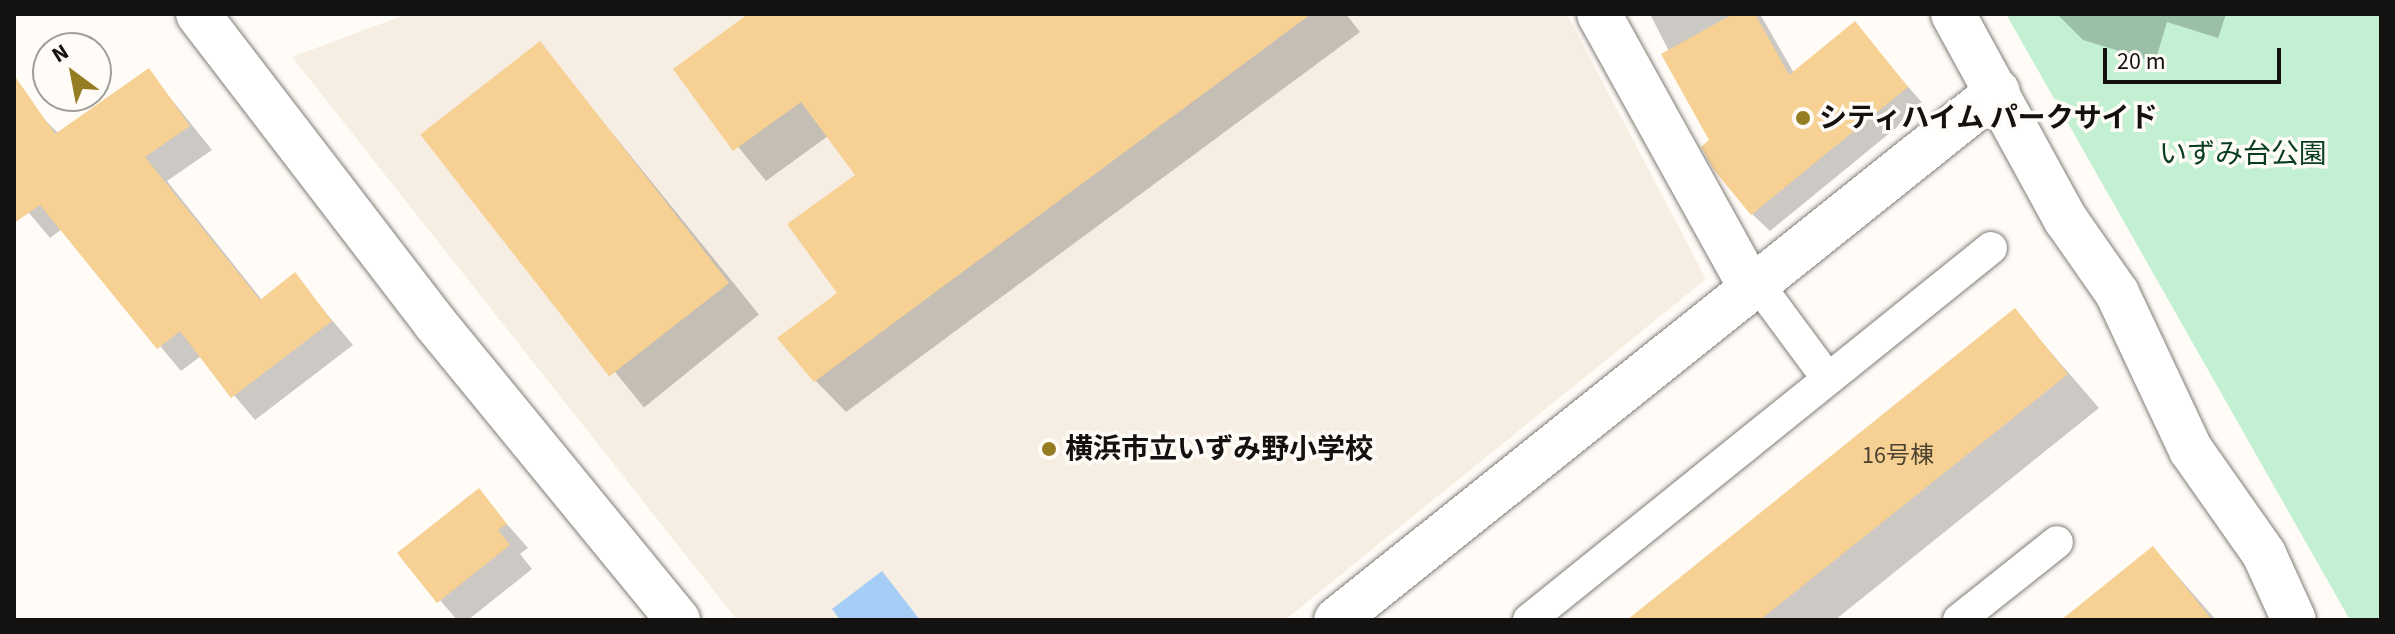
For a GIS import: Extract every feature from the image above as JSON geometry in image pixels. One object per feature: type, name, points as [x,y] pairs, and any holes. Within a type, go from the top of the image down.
[{"type":"street","points":[[198,14],[435,323],[678,620]]},
{"type":"street","points":[[1599,14],[1754,285]]},
{"type":"street","points":[[1953,14],[1998,91],[2066,220],[2117,293],[2191,450],[2264,554],[2294,620]]},
{"type":"street","points":[[1336,620],[1998,91]]},
{"type":"lane","points":[[1529,620],[1991,248]]},
{"type":"lane","points":[[1754,285],[1828,379]]},
{"type":"lane","points":[[1959,620],[2057,542]]},
{"type":"shaded area","name":"横浜市立いずみ野小学校","points":[[407,14],[1567,14],[1706,279],[1285,620],[737,620],[292,57]]},
{"type":"green space","name":"いずみ台公園","points":[[2006,14],[2381,14],[2381,620],[2350,620]]},
{"type":"water","points":[[882,571],[920,620],[840,620],[832,609]]},
{"type":"building","points":[[748,14],[1311,14],[814,382],[777,338],[837,293],[787,224],[855,175],[801,102],[733,151],[673,69]]},
{"type":"building","name":"シティハイム パークサイド","points":[[1733,14],[1755,14],[1789,75],[1855,21],[1908,87],[1751,215],[1714,170],[1701,147],[1709,140],[1661,54]]},
{"type":"building","points":[[540,41],[729,283],[609,376],[420,135]]},
{"type":"building","points":[[149,68],[190,126],[145,157],[260,300],[295,272],[332,321],[231,398],[180,331],[157,349],[40,205],[14,223],[14,75],[32,101],[32,112],[40,112],[55,134],[86,112],[112,112],[112,94]]},
{"type":"building","points":[[2015,308],[2068,374],[1760,620],[1627,620]]},
{"type":"building","points":[[479,488],[507,524],[498,530],[510,545],[437,603],[397,553]]},
{"type":"building","points":[[2153,546],[2212,620],[2061,620]]},
{"type":"place","name":"シティハイム パークサイド","points":[[1803,118]]},
{"type":"place","name":"横浜市立いずみ野小学校","points":[[1049,449]]}]
